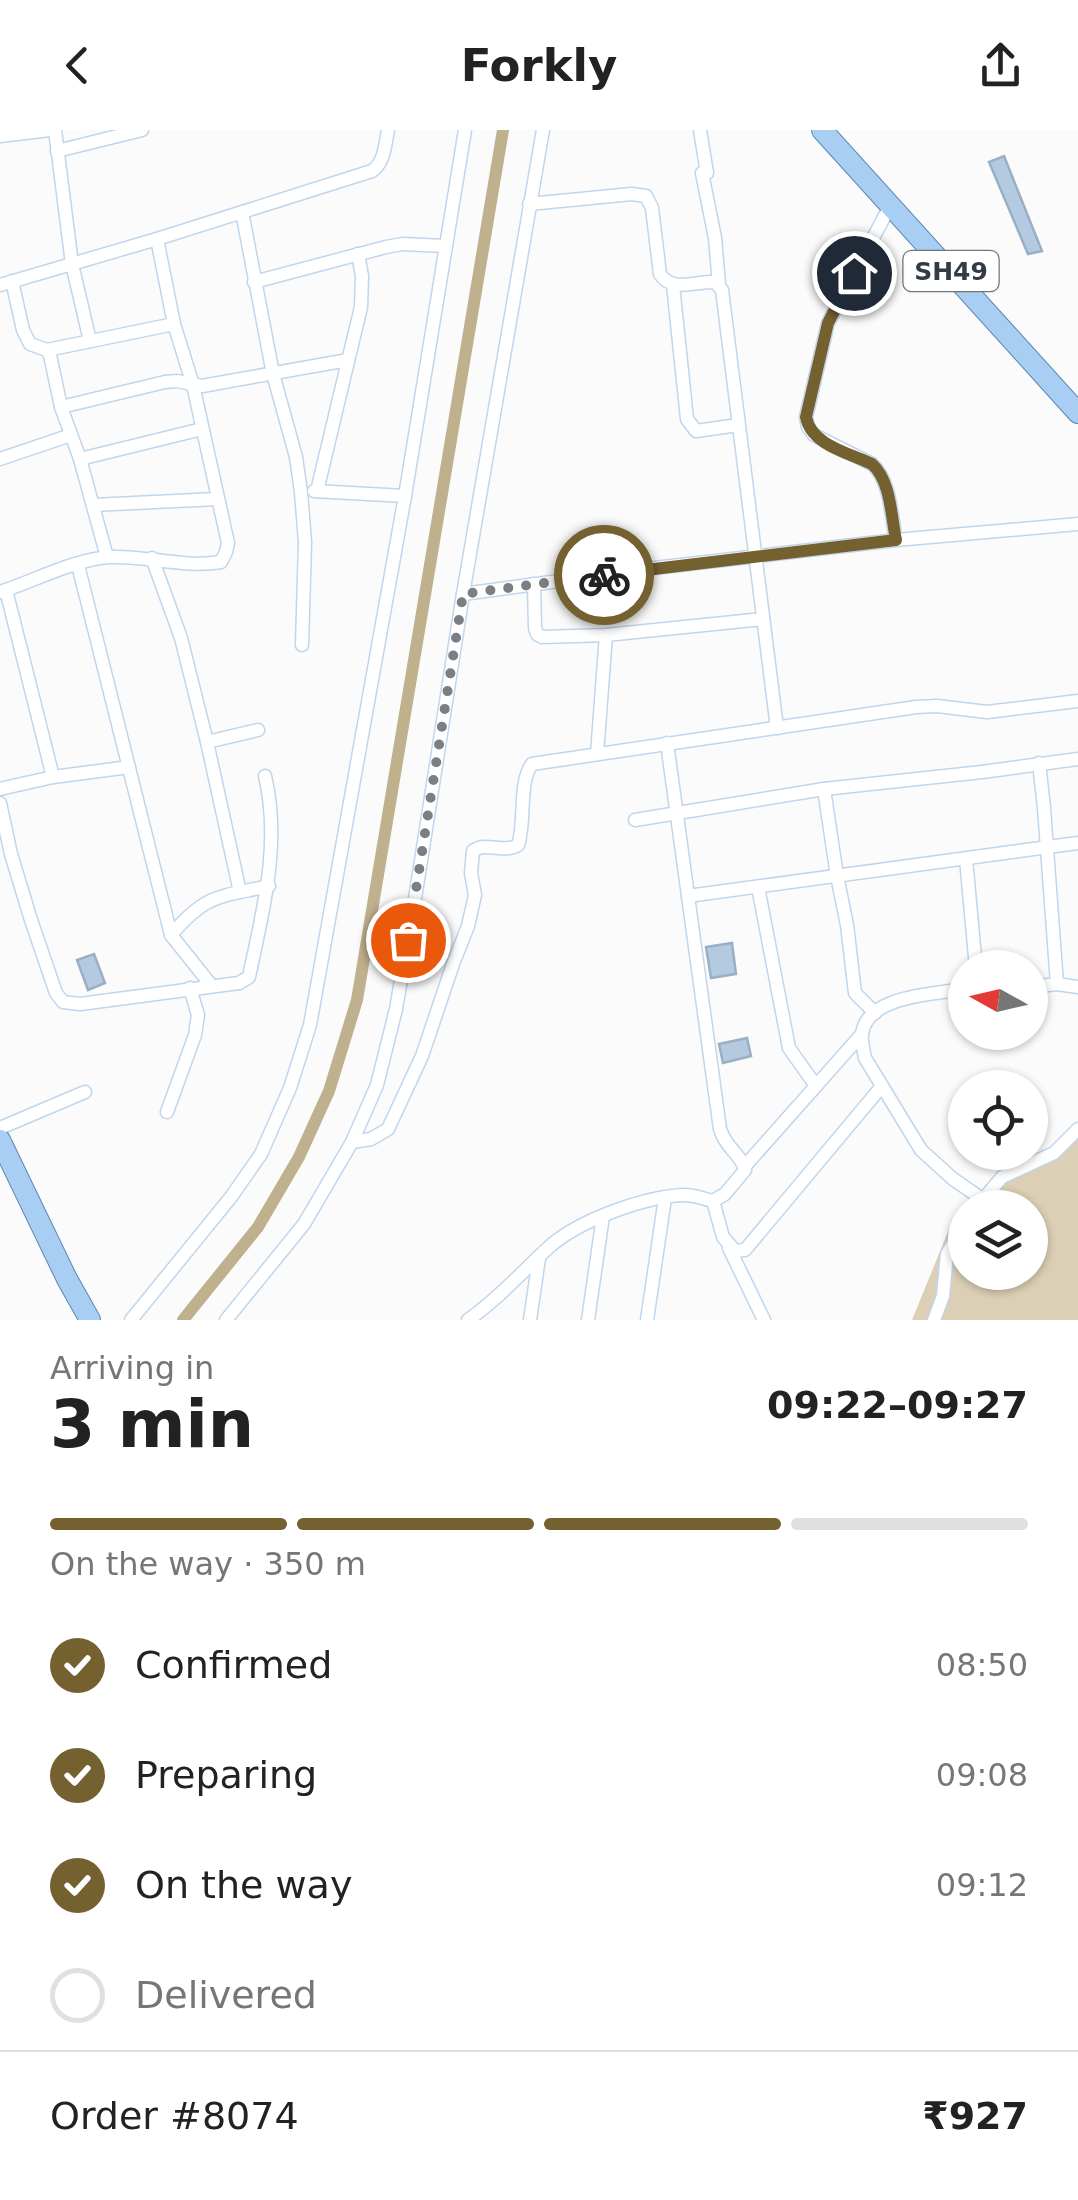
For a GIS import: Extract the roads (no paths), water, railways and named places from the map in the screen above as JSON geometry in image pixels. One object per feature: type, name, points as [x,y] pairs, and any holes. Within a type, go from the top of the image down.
[{"type":"main road","name":"SH49","points":[[822,130],[1078,413]]},
{"type":"main road","points":[[0,1140],[90,1320]]},
{"type":"street","points":[[0,136],[52,130],[72,264],[90,341]]},
{"type":"street","points":[[57,151],[142,130]]},
{"type":"street","points":[[174,324],[47,350],[30,344],[6,283],[377,168],[384,155],[388,130]]},
{"type":"street","points":[[130,1320],[246,1178],[290,1088],[316,992],[405,496],[465,130]]},
{"type":"street","points":[[226,1320],[304,1224],[352,1142],[377,1085],[396,1009],[543,130]]},
{"type":"street","points":[[700,130],[777,728]]},
{"type":"street","points":[[529,204],[646,196],[652,208],[660,274],[668,284],[719,284]]},
{"type":"street","points":[[890,206],[828,323],[806,417],[814,435],[880,471],[896,540]]},
{"type":"street","points":[[242,212],[273,374],[296,456],[301,492],[305,542],[302,645]]},
{"type":"street","points":[[52,777],[3,591],[107,557],[220,562],[228,544],[157,239]]},
{"type":"street","points":[[254,282],[402,244],[446,246]]},
{"type":"street","points":[[317,491],[361,307],[358,254]]},
{"type":"street","points":[[673,285],[686,419],[696,431],[738,425]]},
{"type":"street","points":[[47,350],[107,557]]},
{"type":"street","points":[[61,407],[164,382],[202,386],[348,360]]},
{"type":"street","points":[[80,459],[202,429]]},
{"type":"street","points":[[0,458],[71,436]]},
{"type":"street","points":[[301,492],[405,496]]},
{"type":"street","points":[[93,505],[217,499]]},
{"type":"street","points":[[463,594],[896,540],[1078,524]]},
{"type":"street","points":[[152,558],[180,638],[240,892]]},
{"type":"street","points":[[78,565],[171,935],[211,985]]},
{"type":"street","points":[[534,584],[535,628],[542,637],[606,635],[763,619]]},
{"type":"street","points":[[596,754],[606,635]]},
{"type":"street","points":[[352,1142],[371,1139],[388,1129],[422,1056],[468,926],[475,894],[471,873],[473,851],[481,846],[511,849],[518,845],[526,774],[532,764],[916,707],[988,712],[1078,701]]},
{"type":"street","points":[[207,742],[258,730]]},
{"type":"street","points":[[666,743],[720,1130],[727,1147],[745,1166]]},
{"type":"street","points":[[634,820],[824,789],[1078,759]]},
{"type":"street","points":[[1038,764],[1057,984]]},
{"type":"street","points":[[0,789],[130,766]]},
{"type":"street","points":[[0,803],[11,854],[56,993],[62,1002],[80,1004],[239,983],[249,977],[269,886],[272,817],[265,776]]},
{"type":"street","points":[[824,789],[848,925],[855,993],[875,1013]]},
{"type":"street","points":[[688,896],[1078,843]]},
{"type":"street","points":[[966,859],[974,950]]},
{"type":"street","points":[[171,935],[204,902],[269,886]]},
{"type":"street","points":[[758,887],[789,1048],[816,1086]]},
{"type":"street","points":[[1048,985],[1078,987]]},
{"type":"street","points":[[167,1112],[195,1036],[198,1015],[190,988]]},
{"type":"street","points":[[948,992],[886,1005],[864,1026],[862,1034],[865,1058],[921,1150],[965,1190]]},
{"type":"street","points":[[468,1320],[577,1227],[665,1198],[683,1195],[713,1202],[725,1194],[745,1166],[862,1034]]},
{"type":"street","points":[[730,1248],[745,1250],[882,1086]]},
{"type":"street","points":[[0,1128],[86,1092]]},
{"type":"street","points":[[992,1190],[1008,1172],[1054,1152],[1078,1130]]},
{"type":"street","points":[[647,1320],[665,1198]]},
{"type":"street","points":[[713,1202],[722,1237],[764,1320]]},
{"type":"street","points":[[588,1320],[602,1216]]},
{"type":"street","points":[[934,1320],[944,1296],[948,1254]]},
{"type":"street","points":[[530,1320],[539,1258]]},
{"type":"waterway","points":[[183,1320],[258,1227],[299,1157],[329,1091],[357,1000],[503,130]]}]
